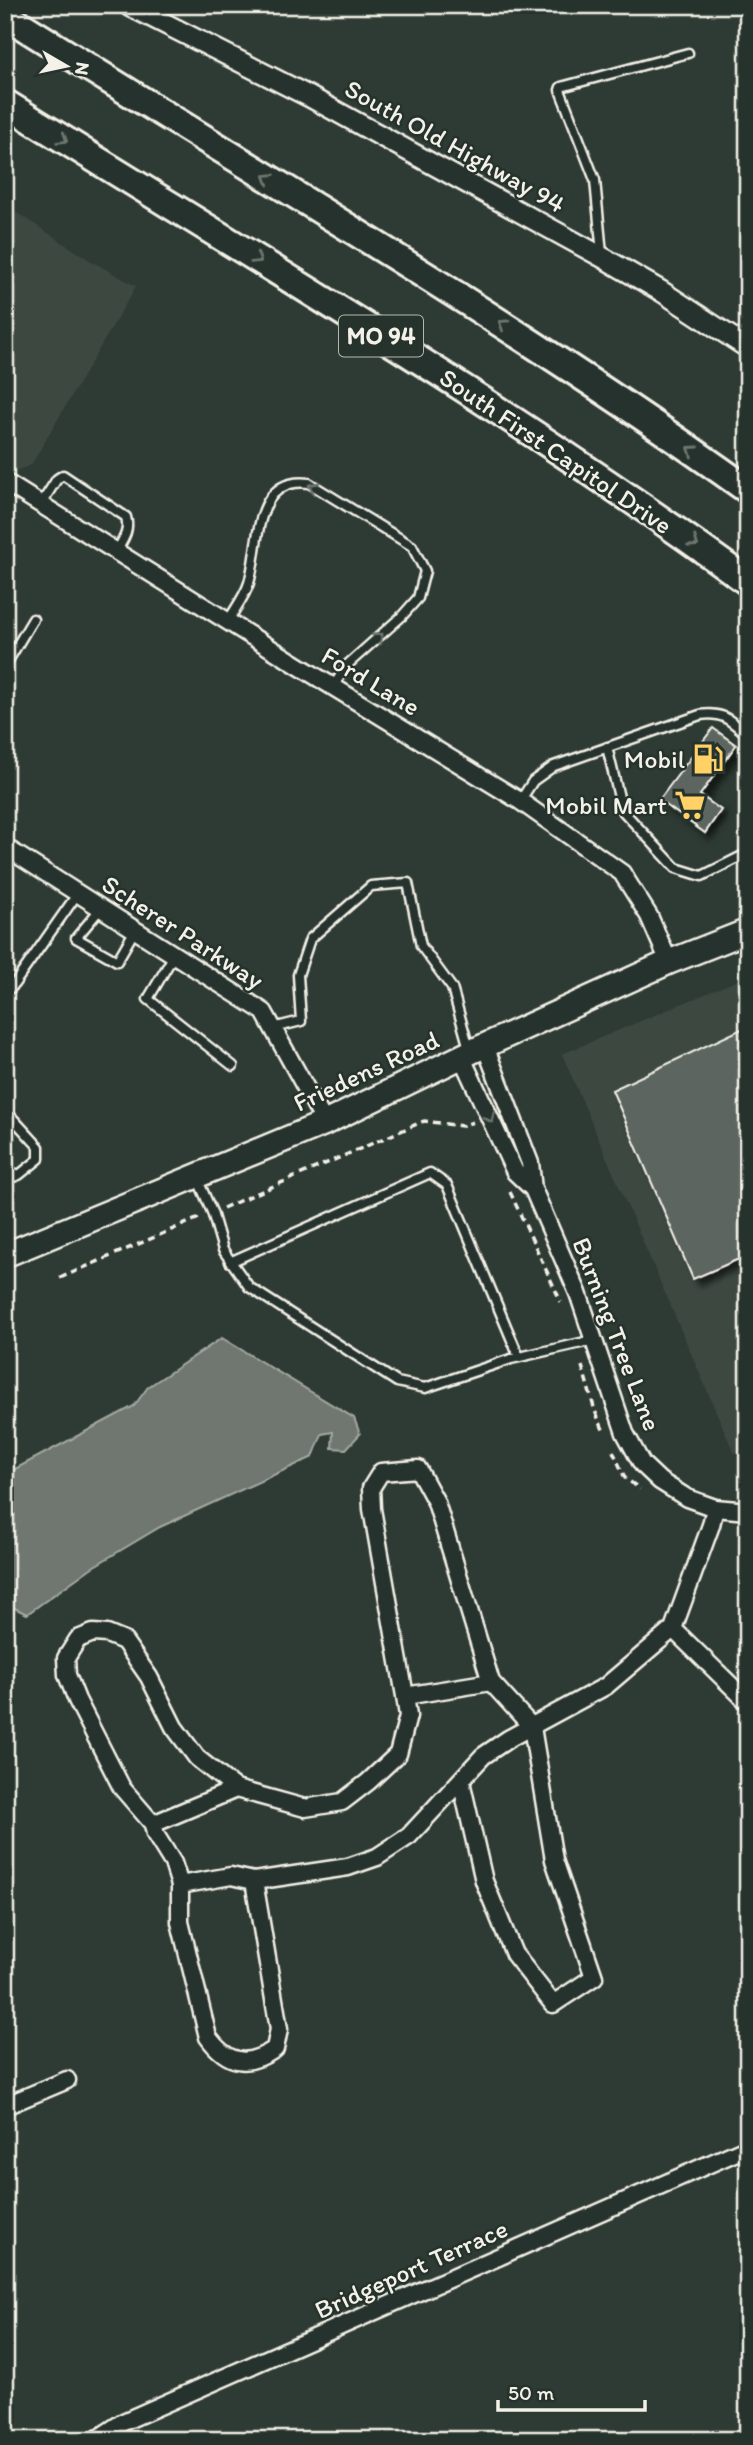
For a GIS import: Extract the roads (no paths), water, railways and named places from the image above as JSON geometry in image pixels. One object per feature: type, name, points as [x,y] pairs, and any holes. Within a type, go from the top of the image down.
[{"type":"highway","name":"MO 94","points":[[5,15],[468,302],[604,390],[748,490]]},
{"type":"highway","name":"South First Capitol Drive","points":[[5,103],[542,438],[748,582]]},
{"type":"main road","name":"Friedens Road","points":[[5,1255],[325,1123],[472,1051],[669,962],[745,935]]},
{"type":"street","name":"South Old Highway 94","points":[[128,5],[310,97],[602,257],[661,291],[748,348]]},
{"type":"street","name":"Ford Lane","points":[[5,482],[520,801],[622,873],[649,916],[669,962]]},
{"type":"street","name":"Scherer Parkway","points":[[6,847],[264,1012],[325,1123]]},
{"type":"street","name":"Burning Tree Lane","points":[[472,1051],[515,1172],[533,1189]]},
{"type":"street","name":"Burning Tree Lane","points":[[472,1051],[530,1163],[533,1189],[578,1293],[625,1433],[642,1464],[660,1481],[687,1498],[715,1508],[748,1511]]},
{"type":"street","points":[[254,1881],[279,2029],[275,2049],[258,2060],[234,2059],[219,2052],[208,2037],[180,1922],[180,1885],[173,1863],[155,1834],[153,1824],[122,1788],[76,1700],[67,1675],[66,1658],[78,1639],[93,1633],[107,1634],[124,1641],[149,1677],[174,1727],[197,1758],[236,1790],[305,1808],[342,1802],[398,1754],[408,1716],[372,1509],[371,1488],[381,1472],[418,1469],[436,1502],[491,1682],[532,1727],[554,1860],[594,1977],[553,2004],[514,1954],[484,1881],[461,1781]]},
{"type":"street","points":[[180,1885],[231,1876],[254,1881],[322,1872],[377,1857],[409,1836],[483,1756],[508,1739],[606,1686],[673,1629],[715,1508]]},
{"type":"street","points":[[673,1629],[748,1702]]},
{"type":"street","points":[[405,1696],[491,1682]]},
{"type":"street","points":[[153,1824],[236,1790]]},
{"type":"street","points":[[5,2106],[68,2080]]},
{"type":"street","name":"Bridgeport Terrace","points":[[96,2440],[123,2422],[748,2147]]},
{"type":"lane","points":[[602,257],[595,180],[561,87],[688,53]]},
{"type":"lane","points":[[41,504],[57,479],[63,475],[127,517],[125,537],[116,552]]},
{"type":"lane","points":[[228,621],[248,584],[259,520],[269,501],[282,486],[298,481],[309,483],[412,546],[425,571],[418,598],[402,616],[347,665],[333,687]]},
{"type":"lane","points":[[5,666],[33,619]]},
{"type":"lane","points":[[520,801],[533,781],[554,766],[700,715],[722,715],[748,735]]},
{"type":"lane","points":[[607,747],[622,810],[676,868],[702,876],[748,853]]},
{"type":"lane","points":[[273,1028],[301,1021],[298,975],[310,939],[371,886],[408,883],[421,946],[452,988],[472,1051]]},
{"type":"lane","points":[[5,991],[12,987],[78,893]]},
{"type":"lane","points":[[101,908],[76,938],[117,961],[135,930]]},
{"type":"lane","points":[[174,955],[148,999],[233,1066]]},
{"type":"lane","points":[[5,1110],[38,1147],[39,1159],[19,1175],[5,1180]]},
{"type":"lane","points":[[5,1121],[20,1126]]},
{"type":"lane","points":[[5,1170],[19,1175]]},
{"type":"lane","points":[[230,1262],[430,1173],[447,1185],[519,1357]]},
{"type":"lane","points":[[197,1177],[212,1212],[223,1250],[249,1287],[397,1382],[425,1388],[519,1357],[594,1340]]},
{"type":"place","name":"Mobil","points":[[708,759]]},
{"type":"place","name":"Mobil Mart","points":[[690,805]]}]
